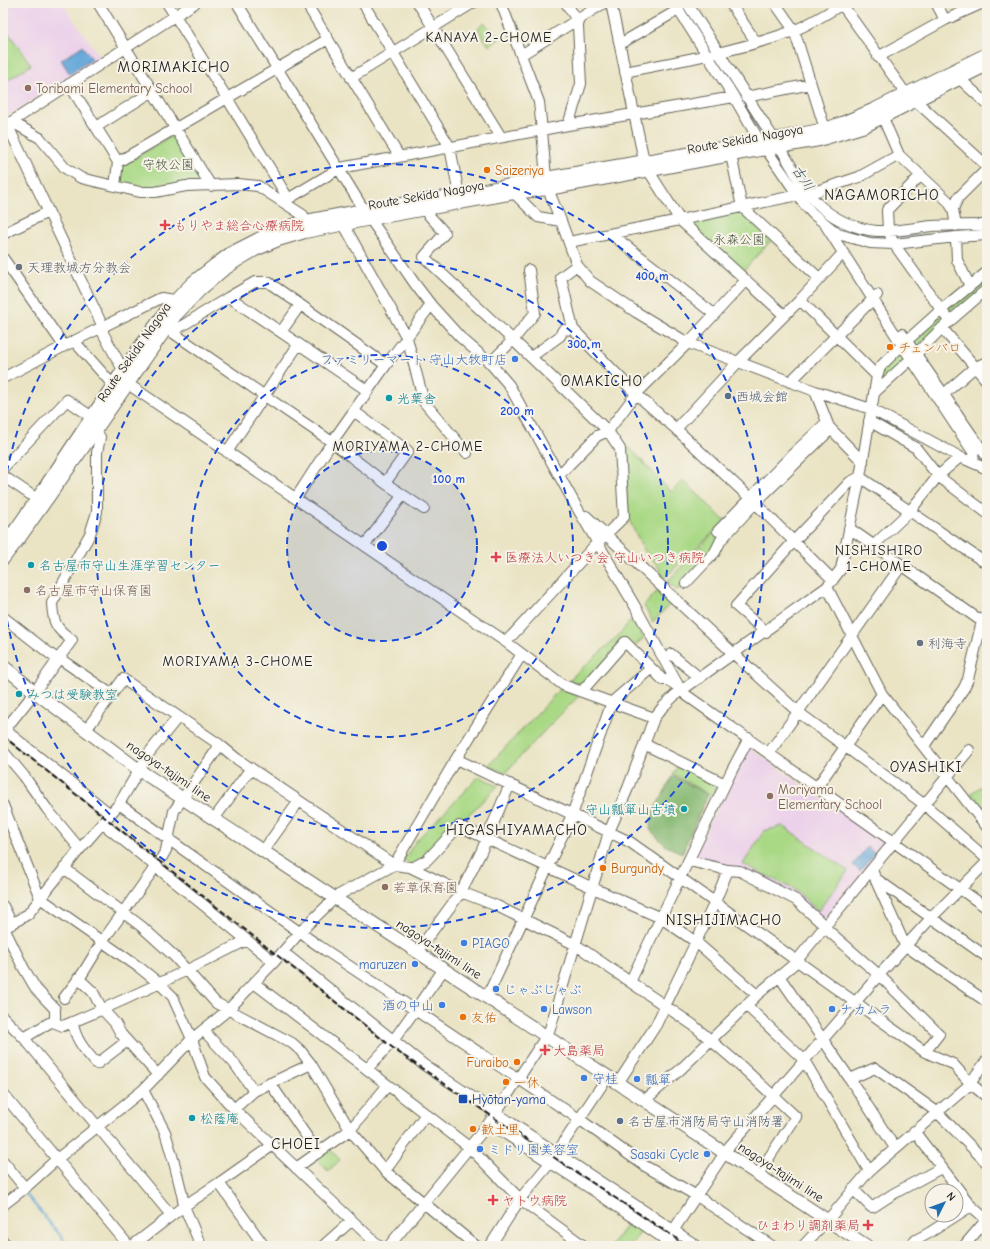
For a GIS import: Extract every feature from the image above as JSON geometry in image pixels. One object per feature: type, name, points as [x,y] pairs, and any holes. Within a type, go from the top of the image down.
[{"type":"main road","name":"Route Sekida Nagoya","points":[[3,559],[21,536],[128,384],[169,330],[174,316],[200,290],[238,260],[278,240],[305,232],[344,225],[368,214],[459,195],[547,183],[777,143],[856,118],[987,54]]},
{"type":"main road","name":"Route Sekida Nagoya","points":[[777,143],[819,140],[846,133],[883,118],[987,65]]},
{"type":"main road","name":"Route Sekida Nagoya","points":[[646,166],[731,155],[763,146]]},
{"type":"main road","name":"Route Sekida Nagoya","points":[[5,536],[37,499],[124,370],[174,300],[192,283],[231,253],[272,232],[306,221],[368,214],[424,210],[514,193],[547,183]]},
{"type":"main road","name":"nagoya-tajimi line","points":[[3,666],[35,692],[139,770],[613,1080],[726,1152],[867,1246]]},
{"type":"street","points":[[98,3],[211,186]]},
{"type":"street","points":[[167,3],[227,98],[285,200]]},
{"type":"street","points":[[7,124],[195,3]]},
{"type":"street","points":[[237,3],[368,214],[415,284],[431,305],[460,337],[490,363],[509,385],[680,688]]},
{"type":"street","points":[[306,3],[399,156]]},
{"type":"street","points":[[363,3],[450,146],[459,195]]},
{"type":"street","points":[[418,3],[500,137]]},
{"type":"street","points":[[351,78],[472,3]]},
{"type":"street","points":[[501,3],[539,102],[547,183],[577,265],[590,281],[636,312],[688,343],[790,382],[871,409],[960,457],[983,463]]},
{"type":"street","points":[[566,3],[578,26],[581,84],[568,126]]},
{"type":"street","points":[[522,55],[604,3]]},
{"type":"street","points":[[611,3],[646,166],[680,220],[784,315]]},
{"type":"street","points":[[687,3],[808,193],[834,217],[845,223],[877,231],[891,237],[956,237],[987,235]]},
{"type":"street","points":[[730,3],[756,42]]},
{"type":"street","points":[[775,3],[794,30],[825,129]]},
{"type":"street","points":[[625,72],[720,53],[794,30],[842,3],[878,57],[906,94],[916,101],[987,166]]},
{"type":"street","points":[[936,3],[945,20]]},
{"type":"street","points":[[878,57],[945,20],[984,3]]},
{"type":"street","points":[[620,44],[676,6],[763,146],[798,195],[813,214],[826,226],[840,234],[870,243],[891,237],[956,226],[987,225]]},
{"type":"street","points":[[118,162],[328,39]]},
{"type":"street","points":[[960,80],[987,104]]},
{"type":"street","points":[[69,84],[118,162],[115,186]]},
{"type":"street","points":[[746,97],[811,84]]},
{"type":"street","points":[[96,127],[153,91]]},
{"type":"street","points":[[285,200],[340,168],[500,137],[734,98]]},
{"type":"street","points":[[883,118],[899,155],[948,201],[953,209],[956,226]]},
{"type":"street","points":[[7,124],[40,138],[65,168],[81,178],[140,192],[155,192],[186,186],[238,184],[258,186],[285,200],[303,215],[306,221]]},
{"type":"street","points":[[7,124],[103,327],[103,333],[124,370],[128,384],[506,642],[564,685],[654,718]]},
{"type":"street","points":[[731,155],[742,207],[820,278]]},
{"type":"street","points":[[569,242],[808,193],[859,177],[899,155]]},
{"type":"street","points":[[953,209],[958,198],[987,170]]},
{"type":"street","points":[[921,175],[887,210],[891,237],[941,310],[946,325],[975,367],[987,381]]},
{"type":"street","points":[[514,193],[538,216],[561,220]]},
{"type":"street","points":[[424,210],[445,233],[424,257],[608,430],[620,449],[624,516],[598,542],[506,642]]},
{"type":"street","points":[[3,234],[48,212]]},
{"type":"street","points":[[344,225],[407,338],[424,402],[467,453]]},
{"type":"street","points":[[826,226],[843,253],[875,297]]},
{"type":"street","points":[[611,234],[714,314]]},
{"type":"street","points":[[840,234],[841,241],[875,297],[974,452],[983,463]]},
{"type":"street","points":[[956,237],[957,260],[970,286]]},
{"type":"street","points":[[676,429],[843,253]]},
{"type":"street","points":[[3,258],[64,346]]},
{"type":"street","points":[[577,265],[561,277],[573,329],[636,394],[676,429],[794,541],[830,583],[852,636],[882,694],[987,827]]},
{"type":"street","points":[[490,363],[513,340],[535,313],[529,270]]},
{"type":"street","points":[[389,1246],[489,1123],[547,1037],[552,1026],[609,832],[654,718],[680,688],[700,678],[766,632],[830,583],[841,569],[860,477],[877,376],[880,367],[941,310],[987,272]]},
{"type":"street","points":[[559,475],[597,436],[608,430],[636,394],[688,343],[746,280]]},
{"type":"street","points":[[386,365],[268,282],[255,282],[169,330],[332,442],[385,483],[424,510]]},
{"type":"street","points":[[874,393],[946,325],[987,289]]},
{"type":"street","points":[[229,297],[368,391]]},
{"type":"street","points":[[790,382],[875,297]]},
{"type":"street","points":[[5,374],[161,298],[174,300]]},
{"type":"street","points":[[800,300],[877,376]]},
{"type":"street","points":[[280,332],[300,305]]},
{"type":"street","points":[[296,498],[332,442],[386,365],[431,305]]},
{"type":"street","points":[[531,357],[560,336],[564,330],[573,329]]},
{"type":"street","points":[[74,341],[114,386]]},
{"type":"street","points":[[227,452],[298,344]]},
{"type":"street","points":[[914,356],[944,394],[983,463]]},
{"type":"street","points":[[944,394],[975,367],[987,362]]},
{"type":"street","points":[[815,391],[828,424],[862,462]]},
{"type":"street","points":[[3,468],[68,400],[92,417]]},
{"type":"street","points":[[354,412],[408,451],[385,483]]},
{"type":"street","points":[[869,421],[916,448],[938,476],[987,514]]},
{"type":"street","points":[[718,531],[827,433],[828,424]]},
{"type":"street","points":[[95,431],[100,437],[97,453],[97,512],[90,534],[52,603],[52,614],[56,627],[72,640],[35,692],[5,727],[110,814]]},
{"type":"street","points":[[873,546],[910,511],[938,476],[960,457]]},
{"type":"street","points":[[3,476],[37,499]]},
{"type":"street","points":[[860,477],[987,564]]},
{"type":"street","points":[[766,632],[736,606],[794,541],[850,482],[860,477]]},
{"type":"street","points":[[365,545],[403,495]]},
{"type":"street","points":[[686,583],[715,552],[721,540],[753,501]]},
{"type":"street","points":[[576,506],[672,597],[798,712],[925,805],[987,858]]},
{"type":"street","points":[[849,528],[901,566],[985,620],[964,688],[924,746]]},
{"type":"street","points":[[769,753],[901,566]]},
{"type":"street","points":[[3,617],[59,659],[111,694]]},
{"type":"street","points":[[582,692],[625,642],[663,680],[668,680],[680,688],[987,908]]},
{"type":"street","points":[[3,1205],[23,1190],[57,1159],[143,1090],[192,1039],[228,1010],[274,962],[300,932],[335,898],[394,865],[456,758],[522,654]]},
{"type":"street","points":[[671,654],[700,678]]},
{"type":"street","points":[[486,997],[572,815],[612,702],[648,671]]},
{"type":"street","points":[[86,730],[123,679],[220,745],[250,768],[394,865],[412,868],[461,892],[497,906],[576,945],[693,1025],[796,1117],[758,1174]]},
{"type":"street","points":[[817,787],[882,694]]},
{"type":"street","points":[[7,927],[28,914],[64,868],[119,804],[149,753],[178,716]]},
{"type":"street","points":[[630,982],[725,784],[749,738]]},
{"type":"street","points":[[644,744],[725,784]]},
{"type":"street","points":[[162,857],[166,850],[174,811],[220,745]]},
{"type":"street","points":[[645,1100],[711,1040],[746,1005],[797,960],[824,927],[873,873],[894,842],[969,750]]},
{"type":"street","points":[[3,751],[24,776],[47,809],[80,849]]},
{"type":"street","points":[[456,758],[630,842],[925,1052],[953,1064],[970,1083],[987,1097]]},
{"type":"street","points":[[214,819],[250,768]]},
{"type":"street","points":[[417,952],[461,892],[487,839],[510,784]]},
{"type":"street","points":[[263,852],[299,801]]},
{"type":"street","points":[[119,804],[319,946],[519,1078],[645,1166],[697,1196],[772,1246]]},
{"type":"street","points":[[3,805],[40,898],[140,968],[160,984],[173,998],[192,1039],[205,1077],[234,1109],[379,1246]]},
{"type":"street","points":[[102,823],[274,962]]},
{"type":"street","points":[[412,868],[427,860],[459,826],[661,918],[696,942],[757,995]]},
{"type":"street","points":[[689,861],[728,870],[740,871],[796,900],[824,927],[879,975],[939,1034],[925,1052]]},
{"type":"street","points":[[489,1123],[626,1212],[668,1244],[674,1231],[726,1152],[855,1001],[932,917],[987,862]]},
{"type":"street","points":[[64,998],[156,866]]},
{"type":"street","points":[[64,868],[141,926],[174,956],[216,1003],[292,1044],[300,1050],[311,1064],[350,1130],[384,1171],[476,1246]]},
{"type":"street","points":[[490,1246],[520,1199],[550,1163],[579,1119],[613,1080],[656,1025],[715,902],[728,870]]},
{"type":"street","points":[[873,873],[987,957]]},
{"type":"street","points":[[873,873],[894,923],[906,946],[987,1002]]},
{"type":"street","points":[[3,906],[7,927],[23,967],[36,989],[55,1009],[55,1018],[53,1022]]},
{"type":"street","points":[[24,1038],[48,1022],[53,1022],[63,1026],[160,984],[247,940]]},
{"type":"street","points":[[283,952],[392,1041],[424,1065],[697,1246]]},
{"type":"street","points":[[367,1069],[392,1041],[444,969]]},
{"type":"street","points":[[779,976],[850,1079],[895,1148]]},
{"type":"street","points":[[78,978],[93,992],[102,1009],[115,1023],[121,1034],[158,1075]]},
{"type":"street","points":[[254,983],[469,1147],[520,1199],[584,1246]]},
{"type":"street","points":[[746,1005],[804,1060],[869,1171]]},
{"type":"street","points":[[3,1017],[24,1038],[171,1215]]},
{"type":"street","points":[[73,1022],[73,1030],[84,1049],[97,1064],[127,1041]]},
{"type":"street","points":[[203,1030],[234,1063],[254,1091]]},
{"type":"street","points":[[803,1246],[854,1190],[869,1171],[970,1083],[987,1060]]},
{"type":"street","points":[[234,1109],[254,1091],[311,1064]]},
{"type":"street","points":[[850,1079],[875,1068],[937,1112],[987,1163]]},
{"type":"street","points":[[270,1083],[318,1153]]},
{"type":"street","points":[[296,1168],[350,1130],[388,1085]]},
{"type":"street","points":[[143,1090],[165,1132],[175,1166],[184,1206],[201,1246]]},
{"type":"street","points":[[3,1094],[130,1246],[171,1215],[273,1145]]},
{"type":"street","points":[[384,1171],[426,1114]]},
{"type":"street","points":[[914,1131],[971,1206],[987,1220],[964,1246]]},
{"type":"street","points":[[3,1161],[23,1190]]},
{"type":"street","points":[[854,1190],[873,1207],[893,1194],[941,1168]]},
{"type":"street","points":[[219,1183],[264,1246]]},
{"type":"street","points":[[910,1246],[916,1240],[930,1233],[971,1206]]},
{"type":"street","points":[[322,1246],[351,1221]]},
{"type":"street","points":[[3,1241],[7,1246]]},
{"type":"shaded area","name":"Toribami Elementary School","points":[[3,3],[62,3],[100,57],[3,119]]},
{"type":"shaded area","name":"Moriyama Elementary School","points":[[747,746],[887,845],[824,922],[797,898],[693,857]]},
{"type":"green space","points":[[484,22],[500,38],[489,46],[478,29]]},
{"type":"green space","points":[[3,25],[31,65],[3,83]]},
{"type":"green space","name":"守牧公園","points":[[173,135],[177,136],[204,184],[145,190],[119,185],[122,166]]},
{"type":"green space","name":"永森公園","points":[[741,209],[772,239],[742,272],[686,222]]},
{"type":"green space","points":[[987,274],[987,287],[878,388],[881,368]]},
{"type":"green space","points":[[630,448],[671,492],[683,480],[725,521],[752,510],[677,590],[667,582],[719,527],[663,579],[658,566],[644,550],[628,518],[625,451]]},
{"type":"green space","points":[[659,589],[672,602],[653,622],[644,606]]},
{"type":"green space","points":[[631,620],[644,638],[629,650],[619,649],[589,688],[569,680],[619,635]]},
{"type":"green space","points":[[560,689],[579,696],[505,773],[488,766]]},
{"type":"green space","points":[[679,765],[718,784],[713,797],[673,774]]},
{"type":"green space","points":[[479,776],[498,786],[425,857],[412,865],[403,861],[416,841]]},
{"type":"green space","points":[[673,776],[708,795],[682,853],[666,846],[650,830],[653,812]]},
{"type":"green space","points":[[987,783],[987,814],[971,793]]},
{"type":"green space","points":[[783,826],[848,871],[818,911],[795,890],[743,864],[764,831]]},
{"type":"green space","points":[[328,1147],[340,1160],[328,1171],[315,1157]]},
{"type":"green space","points":[[631,1219],[644,1228],[630,1246],[611,1246]]},
{"type":"water","points":[[82,46],[92,59],[70,74],[61,60]]},
{"type":"water","points":[[867,847],[875,853],[860,871],[853,865]]},
{"type":"waterway","name":"古川","points":[[694,26],[711,50]]},
{"type":"waterway","name":"古川","points":[[722,67],[764,137]]},
{"type":"waterway","name":"古川","points":[[832,223],[858,234],[886,239]]},
{"type":"waterway","name":"古川","points":[[895,238],[940,234]]},
{"type":"waterway","points":[[25,1193],[69,1246]]},
{"type":"railway","points":[[3,736],[398,1052],[493,1117],[688,1246]]},
{"type":"place","name":"Toribami Elementary School","points":[[28,88]]},
{"type":"place","name":"Saizeriya","points":[[487,170]]},
{"type":"place","name":"もりやま総合心療病院","points":[[165,225]]},
{"type":"place","name":"天理教城方分教会","points":[[19,267]]},
{"type":"place","name":"チェンバロ","points":[[890,347]]},
{"type":"place","name":"ファミリーマート 守山大牧町店","points":[[515,359]]},
{"type":"place","name":"西城会館","points":[[728,396]]},
{"type":"place","name":"光葉舎","points":[[389,398]]},
{"type":"place","name":"医療法人いつき会 守山いつき病院","points":[[496,557]]},
{"type":"place","name":"名古屋市守山生涯学習センター","points":[[31,565]]},
{"type":"place","name":"名古屋市守山保育園","points":[[27,590]]},
{"type":"place","name":"利海寺","points":[[920,643]]},
{"type":"place","name":"みつは受験教室","points":[[19,694]]},
{"type":"place","name":"Moriyama Elementary School","points":[[770,796]]},
{"type":"place","name":"守山瓢箪山古墳","points":[[684,809]]},
{"type":"place","name":"Burgundy","points":[[603,868]]},
{"type":"place","name":"若草保育園","points":[[385,887]]},
{"type":"place","name":"PIAGO","points":[[464,943]]},
{"type":"place","name":"maruzen","points":[[415,964]]},
{"type":"place","name":"じゃぶじゃぶ","points":[[496,989]]},
{"type":"place","name":"酒の中山","points":[[442,1005]]},
{"type":"place","name":"Lawson","points":[[544,1009]]},
{"type":"place","name":"ナカムラ","points":[[832,1009]]},
{"type":"place","name":"友佑","points":[[463,1017]]},
{"type":"place","name":"大島薬局","points":[[545,1050]]},
{"type":"place","name":"Furaibo","points":[[517,1062]]},
{"type":"place","name":"守桂","points":[[584,1078]]},
{"type":"place","name":"瓢箪","points":[[637,1079]]},
{"type":"place","name":"一休","points":[[506,1082]]},
{"type":"place","name":"Hyōtan-yama","points":[[463,1099]]},
{"type":"place","name":"松蔭庵","points":[[192,1118]]},
{"type":"place","name":"名古屋市消防局守山消防署","points":[[620,1121]]},
{"type":"place","name":"歓土里","points":[[473,1129]]},
{"type":"place","name":"ミドリ園美容室","points":[[480,1149]]},
{"type":"place","name":"Sasaki Cycle","points":[[707,1154]]},
{"type":"place","name":"ヤトウ病院","points":[[493,1200]]},
{"type":"place","name":"ひまわり調剤薬局","points":[[868,1225]]},
{"type":"district","name":"KANAYA 2-CHOME","points":[[489,37]]},
{"type":"district","name":"MORIMAKICHO","points":[[174,67]]},
{"type":"district","name":"NAGAMORICHO","points":[[882,195]]},
{"type":"district","name":"OMAKICHO","points":[[602,381]]},
{"type":"district","name":"MORIYAMA 2-CHOME","points":[[408,446]]},
{"type":"district","name":"NISHISHIRO 1-CHOME","points":[[879,558]]},
{"type":"district","name":"MORIYAMA 3-CHOME","points":[[238,661]]},
{"type":"district","name":"OYASHIKI","points":[[926,767]]},
{"type":"district","name":"HIGASHIYAMACHO","points":[[517,830]]},
{"type":"district","name":"NISHIJIMACHO","points":[[724,920]]},
{"type":"district","name":"CHOEI","points":[[296,1144]]}]
